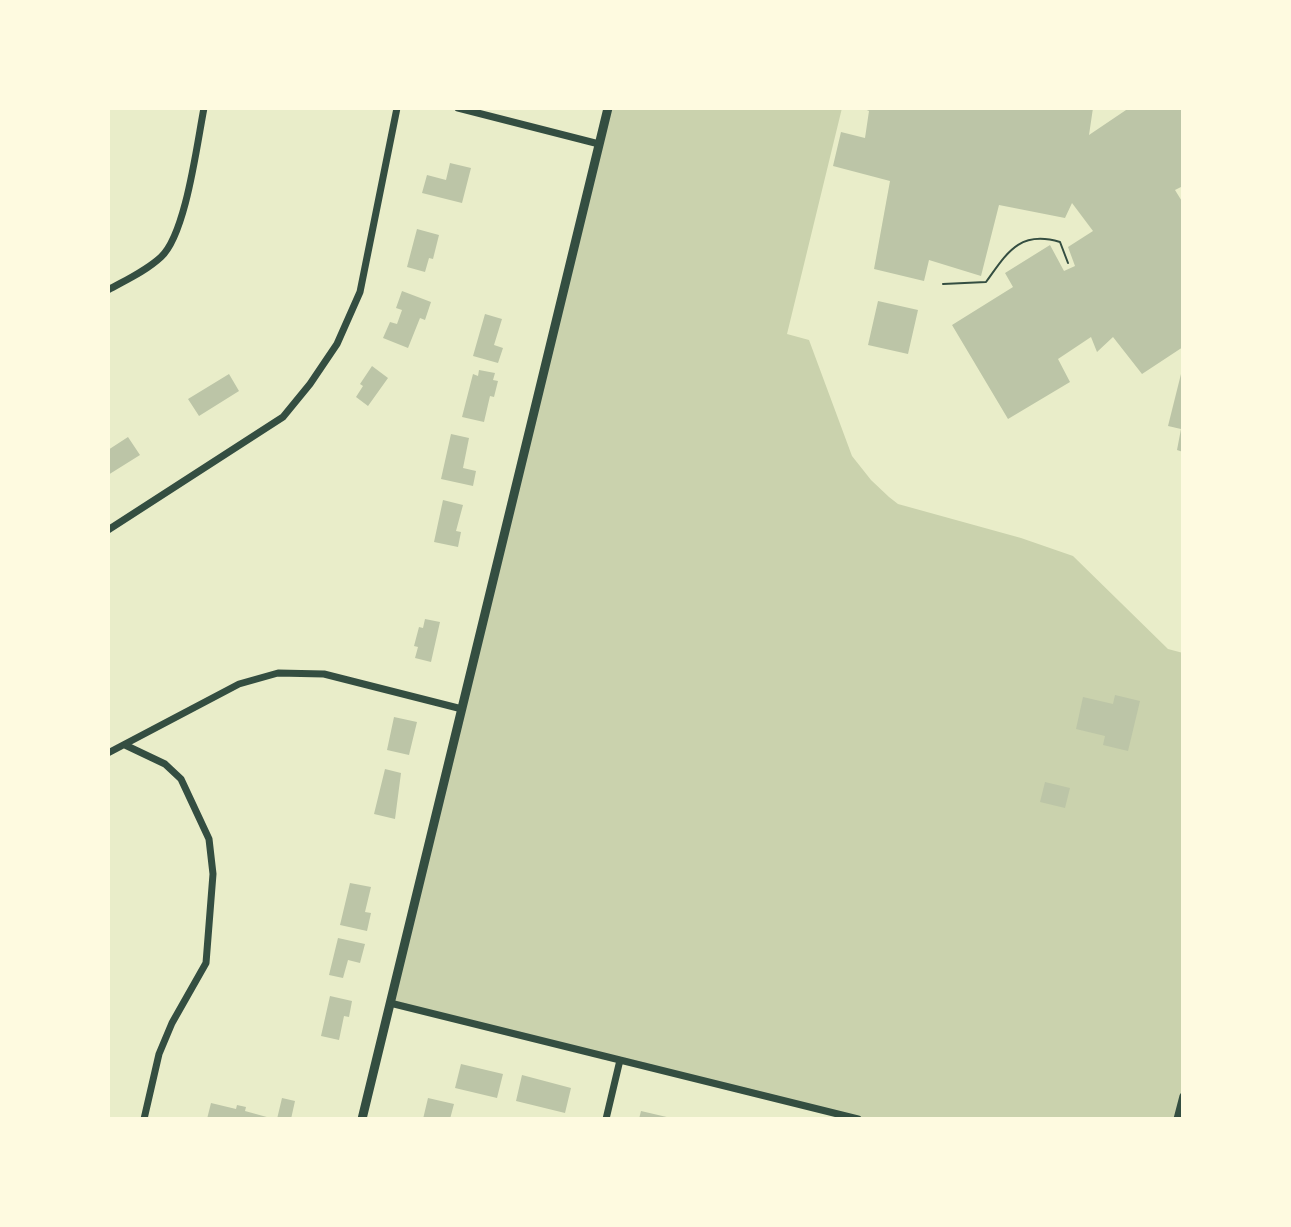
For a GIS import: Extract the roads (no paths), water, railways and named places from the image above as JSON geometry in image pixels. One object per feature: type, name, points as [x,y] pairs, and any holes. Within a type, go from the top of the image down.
[{"type":"street","points":[[108,290],[150,265],[169,247],[181,218],[204,108]]},
{"type":"street","points":[[108,530],[283,417],[310,384],[337,344],[360,292],[397,108]]},
{"type":"street","points":[[458,108],[599,144]]},
{"type":"street","points":[[362,1119],[608,108]]},
{"type":"street","points":[[108,753],[239,684],[278,673],[324,674],[462,709]]},
{"type":"street","points":[[125,745],[165,764],[181,779],[209,839],[213,874],[206,963],[172,1023],[159,1054],[144,1119]]},
{"type":"street","points":[[390,1003],[858,1119]]},
{"type":"street","points":[[606,1119],[620,1060]]},
{"type":"street","points":[[1177,1119],[1183,1096]]}]
